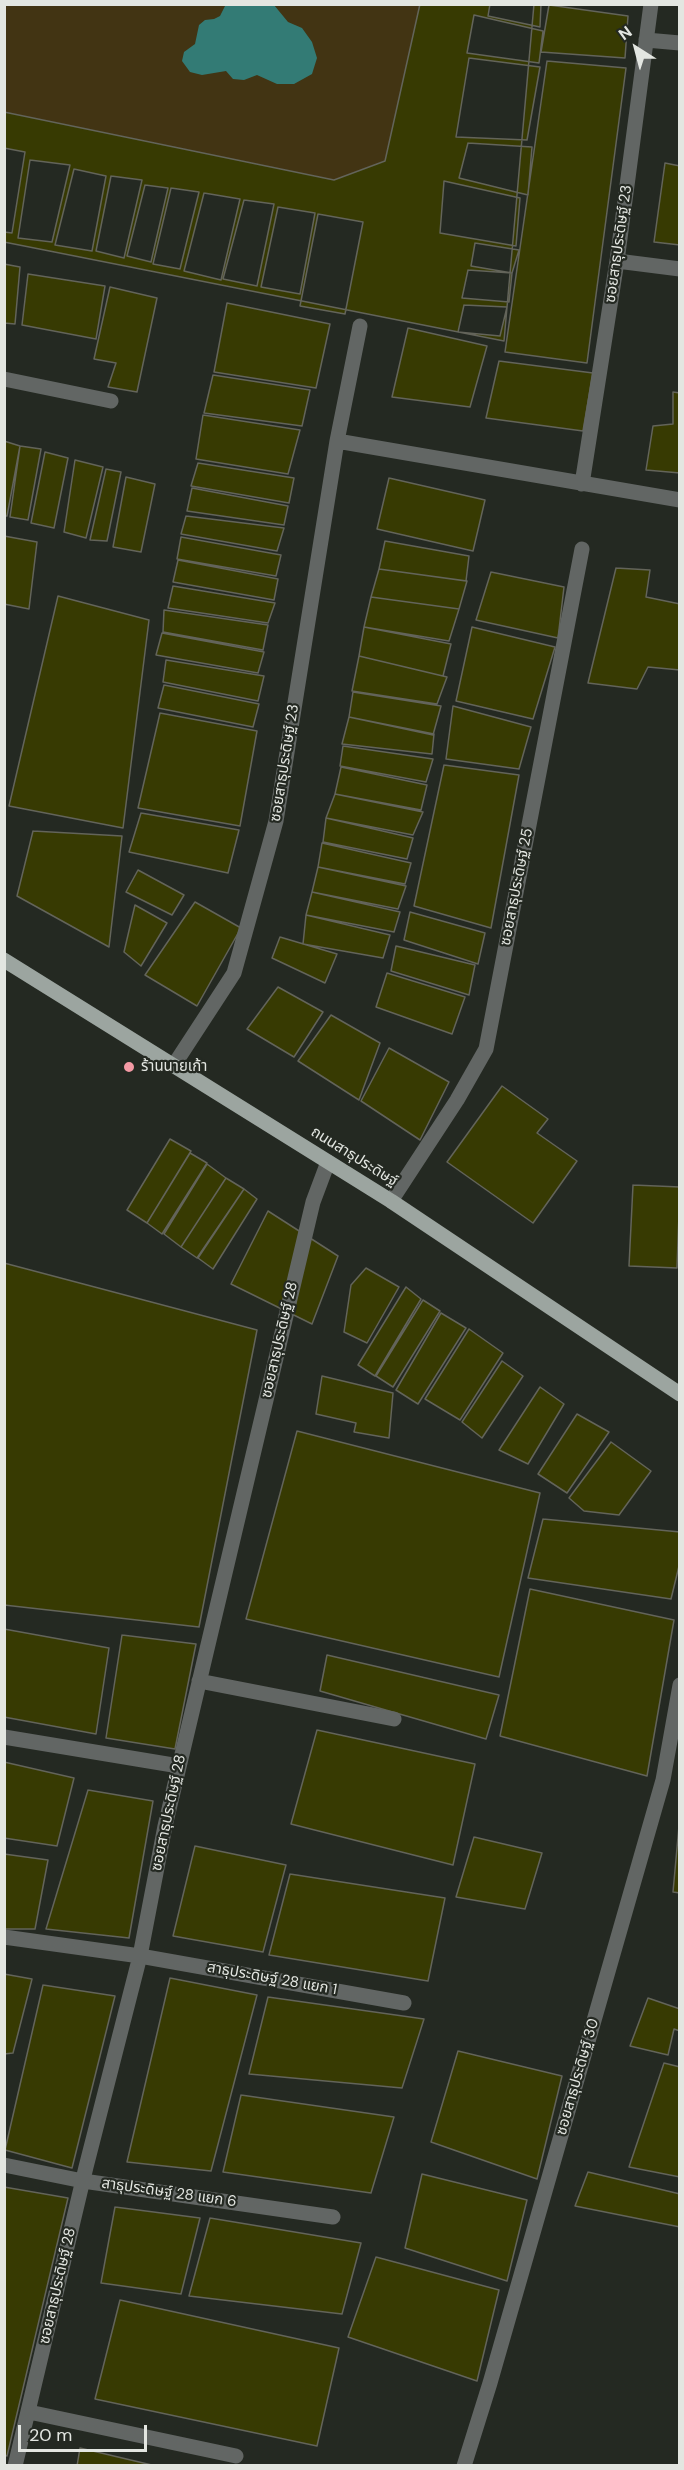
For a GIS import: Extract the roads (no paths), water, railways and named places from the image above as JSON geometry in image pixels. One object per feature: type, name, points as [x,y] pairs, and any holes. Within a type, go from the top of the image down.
[{"type":"main road","name":"ถนนสาธุประดิษฐ์","points":[[4,960],[391,1201],[680,1394]]},
{"type":"street","name":"ซอยสาธุประดิษฐ์ 23","points":[[582,484],[617,261],[651,4]]},
{"type":"street","points":[[646,39],[680,43]]},
{"type":"street","points":[[617,261],[680,269]]},
{"type":"street","name":"ซอยสาธุประดิษฐ์ 23","points":[[174,1065],[234,973],[276,821],[337,441],[360,326]]},
{"type":"street","points":[[4,380],[111,401]]},
{"type":"street","points":[[337,441],[680,500]]},
{"type":"street","name":"ซอยสาธุประดิษฐ์ 25","points":[[391,1201],[457,1100],[486,1049],[582,549]]},
{"type":"street","name":"ซอยสาธุประดิษฐ์ 28","points":[[15,2466],[140,1956],[179,1766],[310,1214],[328,1162]]},
{"type":"street","points":[[199,1682],[394,1719]]},
{"type":"street","name":"ซอยสาธุประดิษฐ์ 30","points":[[464,2466],[497,2360],[663,1780],[680,1685]]},
{"type":"street","points":[[4,1737],[179,1766]]},
{"type":"street","name":"สาธุประดิษฐ์ 28 แยก 1","points":[[4,1937],[140,1956],[404,2003]]},
{"type":"street","name":"สาธุประดิษฐ์ 28 แยก 6","points":[[4,2165],[83,2181],[333,2217]]},
{"type":"street","points":[[29,2412],[236,2456]]},
{"type":"water","points":[[226,4],[274,5],[288,22],[302,28],[312,42],[317,58],[312,74],[294,84],[277,84],[257,75],[244,80],[233,79],[226,71],[202,75],[190,72],[182,61],[184,52],[195,44],[199,25],[205,20],[220,16]]},
{"type":"place","name":"ร้านนายเก้า","points":[[129,1067]]}]
